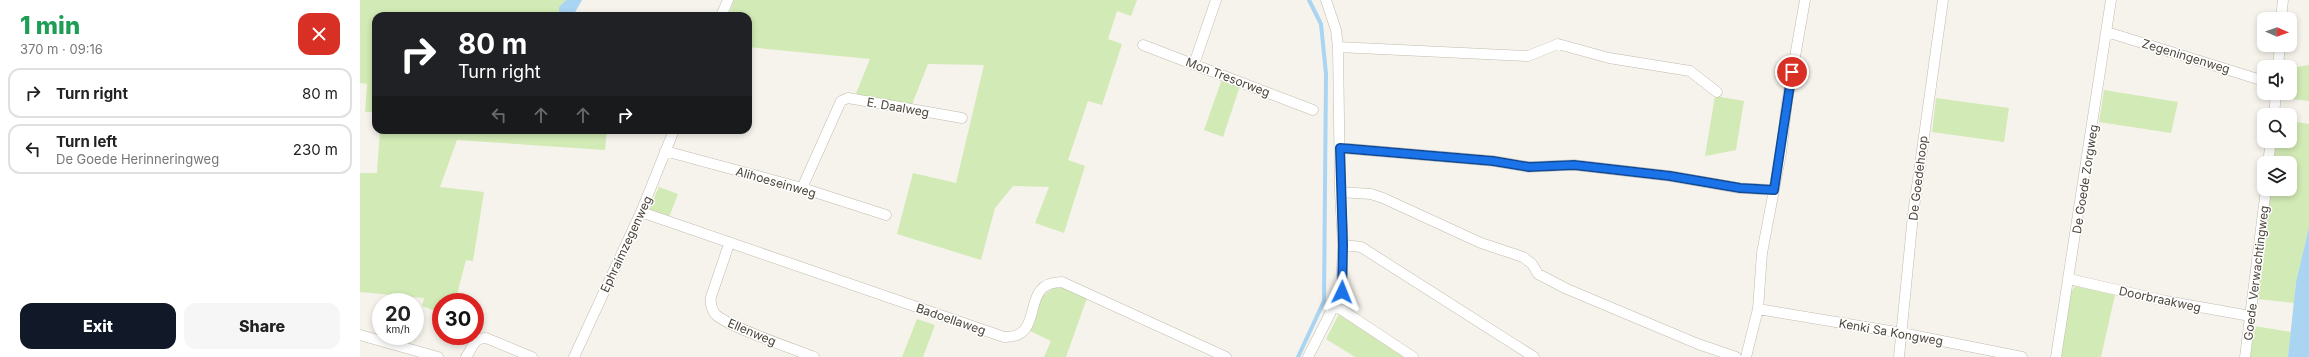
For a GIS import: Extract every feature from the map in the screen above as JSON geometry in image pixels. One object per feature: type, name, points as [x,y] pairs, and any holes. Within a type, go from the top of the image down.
[{"type":"street","points":[[723,12],[728,0]]},
{"type":"street","points":[[1194,64],[1216,0]]},
{"type":"street","points":[[1308,357],[1342,292],[1343,245],[1340,192],[1338,46],[1336,30],[1326,0]]},
{"type":"street","points":[[1746,357],[1758,309],[1762,253],[1774,190],[1805,0]]},
{"type":"street","name":"De Goedehoop","points":[[1899,357],[1913,215],[1943,0]]},
{"type":"street","name":"De Goede Zorgweg","points":[[2056,357],[2111,0]]},
{"type":"street","points":[[2282,12],[2283,0]]},
{"type":"street","name":"Zegeningenweg","points":[[2107,32],[2257,79]]},
{"type":"street","points":[[1338,46],[1528,56],[1558,44],[1609,58],[1690,70],[1717,92]]},
{"type":"street","name":"Mon Tresorweg","points":[[1143,45],[1313,110]]},
{"type":"street","name":"E. Daalweg","points":[[802,188],[841,101],[848,98],[962,118]]},
{"type":"street","name":"Ephraimzegenweg","points":[[574,357],[641,212],[672,134]]},
{"type":"street","points":[[1340,148],[1493,161],[1529,167],[1574,165],[1670,176],[1740,188],[1774,190]]},
{"type":"street","name":"Alihoeseinweg","points":[[666,151],[802,188],[886,216]]},
{"type":"street","points":[[1340,192],[1371,194],[1383,198],[1481,243],[1523,257],[1532,264],[1538,274],[1567,289],[1698,344],[1736,357]]},
{"type":"street","name":"Goede Verwachtingweg","points":[[2245,357],[2265,196]]},
{"type":"street","name":"Badoellaweg","points":[[641,212],[730,244],[1004,337],[1015,337],[1022,334],[1028,326],[1037,296],[1043,286],[1050,283],[1062,282],[1226,357]]},
{"type":"street","name":"Ellenweg","points":[[730,244],[711,297],[710,306],[715,314],[731,324],[814,357]]},
{"type":"street","points":[[1343,245],[1361,247],[1534,357]]},
{"type":"street","name":"Doorbraakweg","points":[[2069,279],[2166,301],[2250,316]]},
{"type":"street","points":[[1336,306],[1413,357]]},
{"type":"street","name":"Kenki Sa Kongweg","points":[[1758,309],[1902,332],[2022,357]]},
{"type":"street","points":[[360,335],[438,357]]},
{"type":"street","points":[[466,357],[474,342],[479,338],[486,338],[532,357]]},
{"type":"green space","points":[[360,0],[566,0],[559,7],[559,12],[372,12],[372,112],[365,112],[367,84],[360,83]]},
{"type":"green space","points":[[734,0],[1137,0],[1131,16],[1117,11],[1108,39],[1122,44],[1102,105],[1088,101],[1068,160],[1085,166],[1064,233],[1035,223],[1049,187],[1013,186],[995,208],[981,260],[897,234],[913,173],[956,183],[984,65],[928,64],[911,107],[853,101],[870,59],[752,47],[752,12],[730,12]]},
{"type":"green space","points":[[2309,65],[2309,101],[2297,100],[2297,67]]},
{"type":"green space","points":[[1222,79],[1240,86],[1223,137],[1204,130]]},
{"type":"green space","points":[[2104,90],[2178,102],[2171,133],[2099,122]]},
{"type":"green space","points":[[1715,96],[1744,101],[1736,150],[1705,156]]},
{"type":"green space","points":[[1936,98],[2009,108],[2004,142],[1932,132]]},
{"type":"green space","points":[[2297,122],[2309,124],[2309,227],[2296,282],[2294,303],[2257,299],[2269,196],[2297,196],[2297,156],[2274,156],[2275,148],[2297,148]]},
{"type":"green space","points":[[380,134],[607,134],[605,150],[457,140],[440,187],[484,192],[473,261],[466,260],[457,293],[432,293],[432,310],[424,307],[424,293],[360,292],[360,173],[377,173]]},
{"type":"green space","points":[[659,187],[678,194],[668,220],[648,211]]},
{"type":"green space","points":[[2075,286],[2115,295],[2101,357],[2061,357],[2071,292]]},
{"type":"green space","points":[[1053,288],[1063,288],[1087,298],[1066,357],[1044,357],[1051,341],[1030,331],[1042,297]]},
{"type":"green space","points":[[1339,314],[1403,357],[1355,357],[1326,339]]},
{"type":"green space","points":[[917,319],[935,325],[923,357],[902,357]]},
{"type":"green space","points":[[2254,326],[2291,332],[2288,357],[2250,357]]},
{"type":"water","points":[[566,0],[582,0],[575,12],[559,12],[559,7]]},
{"type":"water","points":[[2309,227],[2309,357],[2288,357],[2296,282]]},
{"type":"waterway","points":[[1298,357],[1324,301],[1326,74],[1321,24],[1309,0]]},
{"type":"route","points":[[1342,292],[1343,245],[1340,192],[1340,148],[1493,161],[1529,167],[1574,165],[1670,176],[1740,188],[1774,190],[1781,153],[1792,72]]}]
